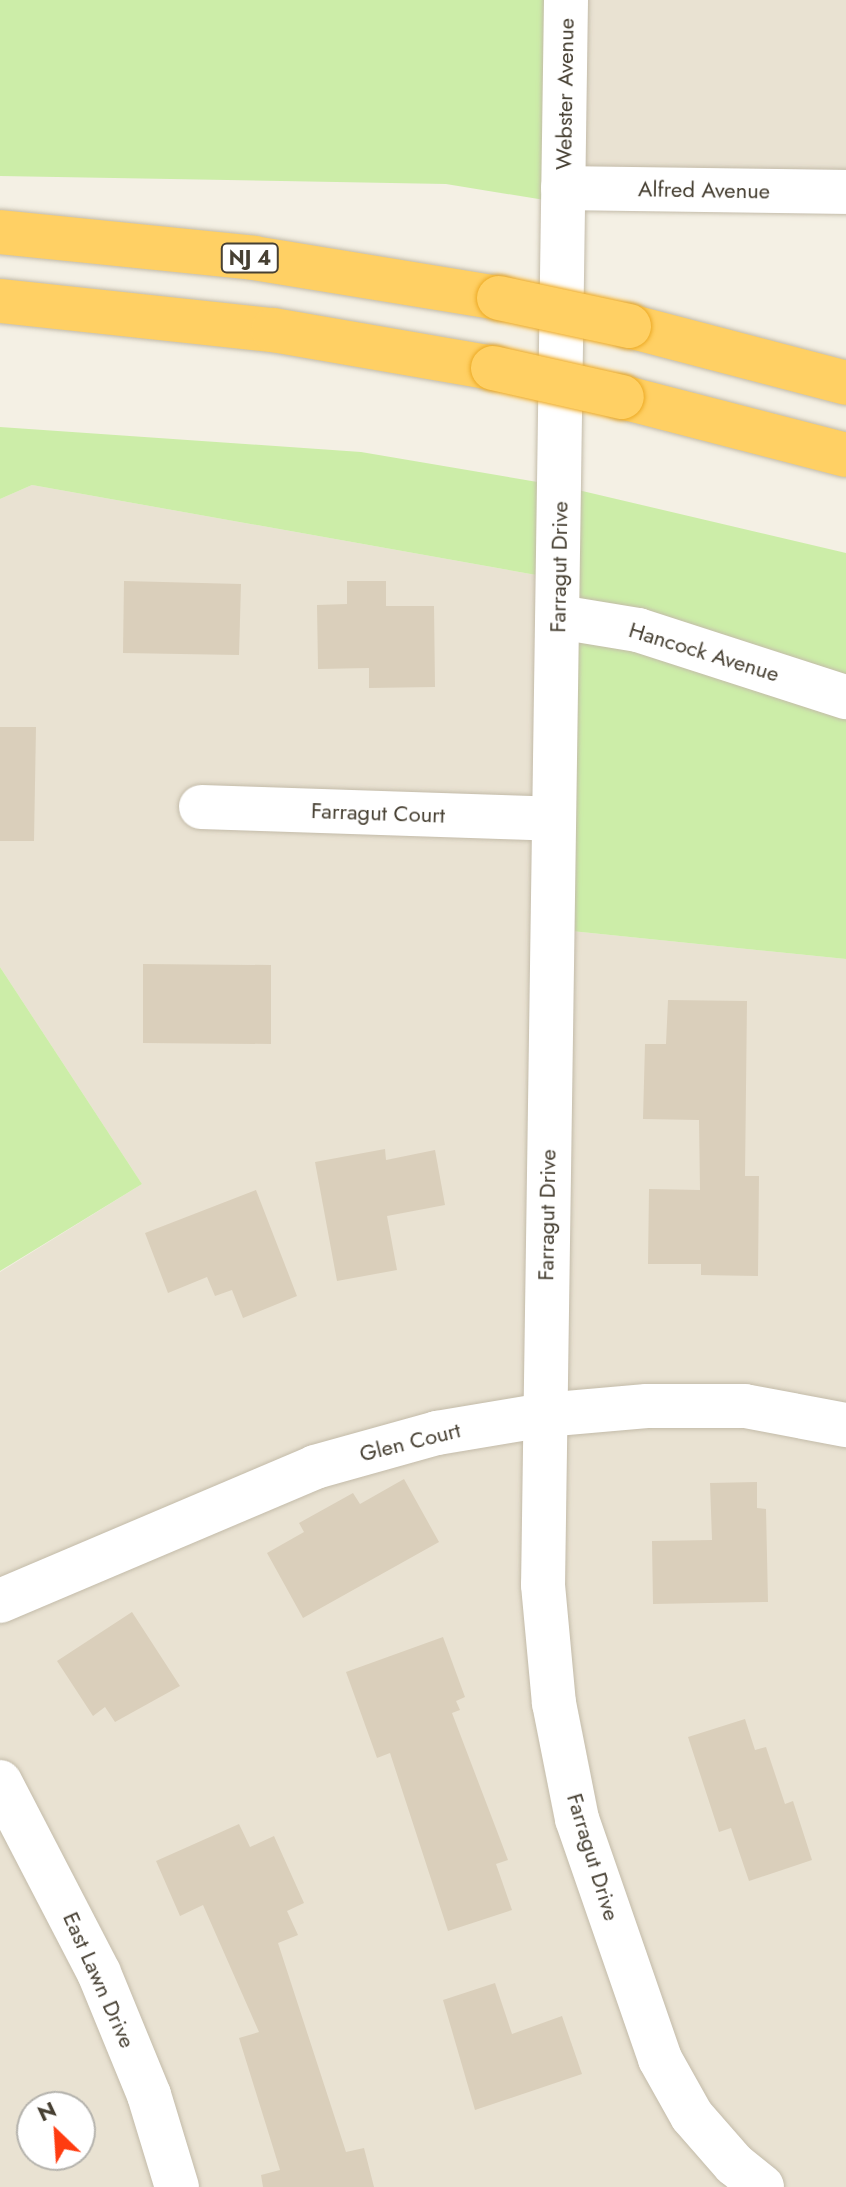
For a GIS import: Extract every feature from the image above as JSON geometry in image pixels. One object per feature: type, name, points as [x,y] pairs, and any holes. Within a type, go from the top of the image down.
[{"type":"highway","name":"NJ 4","points":[[0,232],[254,258],[499,298],[629,326],[846,383]]},
{"type":"highway","points":[[0,301],[273,330],[493,368],[622,397],[837,454]]},
{"type":"street","name":"Webster Avenue","points":[[563,188],[566,0]]},
{"type":"street","name":"Alfred Avenue","points":[[563,188],[846,192]]},
{"type":"street","name":"Farragut Drive","points":[[563,188],[559,617],[544,1415],[544,1600],[554,1703],[577,1819],[660,2059],[692,2116],[734,2164],[762,2187]]},
{"type":"street","name":"Hancock Avenue","points":[[559,617],[638,630],[846,697]]},
{"type":"street","name":"Farragut Court","points":[[201,807],[554,819]]},
{"type":"street","name":"Glen Court","points":[[0,1601],[315,1467],[437,1433],[544,1415],[647,1406],[745,1406],[846,1425]]},
{"type":"street","name":"East Lawn Drive","points":[[0,1782],[99,1973],[149,2095],[177,2187]]},
{"type":"shaded area","points":[[566,0],[846,0],[846,192],[563,188]]},
{"type":"shaded area","points":[[32,485],[559,579],[552,929],[846,959],[846,2187],[0,2187],[0,1272],[142,1184],[0,967],[0,499]]},
{"type":"green space","points":[[0,0],[566,0],[563,203],[446,184],[0,176]]},
{"type":"green space","points":[[0,427],[361,452],[561,486],[846,553],[846,959],[552,929],[559,579],[32,485],[0,499]]},
{"type":"green space","points":[[0,967],[142,1184],[0,1271]]},
{"type":"building","points":[[124,581],[241,584],[239,655],[123,653]]},
{"type":"building","points":[[347,581],[386,581],[386,606],[434,606],[435,687],[369,688],[369,668],[318,669],[317,605],[347,604]]},
{"type":"building","points":[[0,727],[36,727],[34,841],[0,841]]},
{"type":"building","points":[[143,964],[271,965],[271,1044],[143,1043]]},
{"type":"building","points":[[668,1000],[747,1001],[745,1176],[759,1176],[758,1276],[701,1275],[701,1264],[648,1264],[649,1189],[700,1190],[699,1120],[643,1119],[645,1044],[666,1044]]},
{"type":"building","points":[[385,1149],[386,1160],[435,1150],[445,1205],[387,1216],[397,1270],[337,1281],[315,1162]]},
{"type":"building","points":[[256,1190],[297,1296],[243,1318],[232,1290],[215,1296],[207,1277],[168,1293],[145,1233]]},
{"type":"building","points":[[404,1479],[439,1542],[303,1618],[267,1553],[304,1532],[299,1523],[353,1493],[360,1504]]},
{"type":"building","points":[[757,1482],[757,1508],[766,1509],[768,1602],[653,1604],[652,1541],[712,1540],[710,1483]]},
{"type":"building","points":[[132,1612],[180,1686],[115,1722],[105,1707],[93,1716],[57,1661]]},
{"type":"building","points":[[443,1637],[465,1697],[456,1701],[460,1710],[452,1713],[508,1860],[496,1864],[512,1910],[448,1931],[390,1753],[377,1758],[346,1672]]},
{"type":"building","points":[[745,1719],[755,1750],[766,1747],[785,1804],[793,1801],[812,1860],[749,1881],[731,1828],[719,1832],[688,1737]]},
{"type":"building","points":[[239,1824],[250,1847],[274,1836],[304,1903],[287,1911],[298,1935],[278,1943],[346,2152],[364,2148],[374,2187],[263,2187],[261,2175],[280,2170],[239,2038],[259,2032],[203,1905],[180,1916],[156,1861]]},
{"type":"building","points":[[495,1983],[512,2034],[562,2016],[582,2074],[475,2110],[443,2000]]}]
